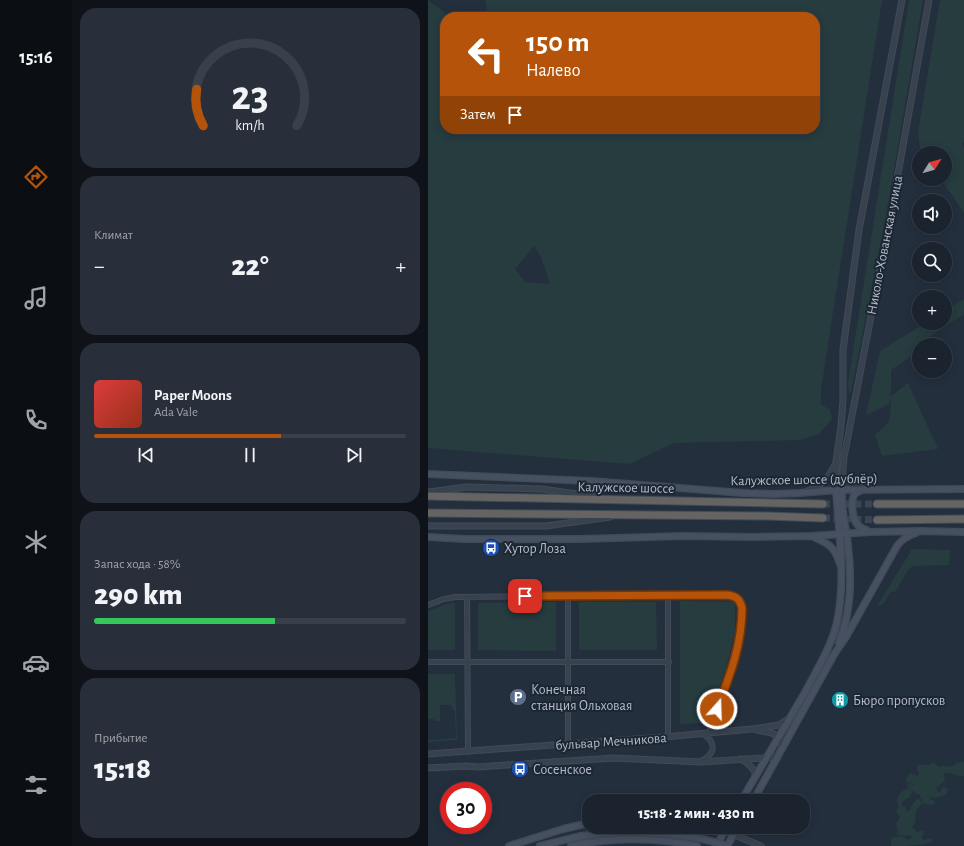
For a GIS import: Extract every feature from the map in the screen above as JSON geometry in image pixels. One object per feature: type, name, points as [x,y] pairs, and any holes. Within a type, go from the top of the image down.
[{"type":"highway","name":"Калужское шоссе","points":[[428,496],[823,504]]},
{"type":"highway","points":[[877,504],[964,504]]},
{"type":"highway","name":"Калужское шоссе","points":[[428,513],[767,516],[823,518]]},
{"type":"highway","points":[[876,520],[964,519]]},
{"type":"main road","name":"Калужское шоссе (дублёр)","points":[[429,474],[591,481],[743,494],[800,494],[864,489],[964,489]]},
{"type":"main road","points":[[864,489],[856,493],[854,496],[852,502],[853,517],[860,527],[870,532]]},
{"type":"main road","points":[[835,653],[845,622],[849,602],[850,569],[848,545],[839,490]]},
{"type":"main road","points":[[745,794],[779,738],[821,663],[837,623],[842,580],[839,490]]},
{"type":"main road","points":[[757,794],[835,653],[897,546],[902,539],[922,531]]},
{"type":"main road","points":[[428,537],[464,539],[581,539],[684,536],[753,538],[870,532],[964,532]]},
{"type":"main road","points":[[812,536],[829,545],[834,550],[842,571]]},
{"type":"main road","points":[[509,846],[582,825]]},
{"type":"main road","points":[[540,846],[581,836],[630,832],[663,833],[727,846],[734,834]]},
{"type":"main road","points":[[716,846],[723,834]]},
{"type":"main road","points":[[571,846],[606,840],[630,839],[662,840],[697,846]]},
{"type":"street","name":"Николо-Хованская улица","points":[[839,490],[836,462],[842,421],[843,350],[859,230],[902,0]]},
{"type":"street","name":"Николо-Хованская улица","points":[[839,490],[929,0]]},
{"type":"street","points":[[800,494],[817,487],[825,481],[830,475],[836,462]]},
{"type":"street","points":[[842,473],[850,484],[864,489]]},
{"type":"street","points":[[428,492],[467,487],[542,489],[620,500]]},
{"type":"street","points":[[428,526],[546,526],[622,515]]},
{"type":"street","points":[[428,605],[448,598],[467,597],[731,595],[738,598],[741,604],[742,612],[736,657],[709,733]]},
{"type":"street","points":[[568,596],[568,744]]},
{"type":"street","points":[[668,596],[668,737]]},
{"type":"street","points":[[467,597],[468,752]]},
{"type":"street","points":[[428,662],[668,662]]},
{"type":"street","name":"бульвар Мечникова","points":[[428,754],[668,737],[752,729],[779,725],[790,717]]},
{"type":"street","points":[[752,729],[772,733],[781,741],[782,750]]},
{"type":"street","points":[[701,762],[708,758],[713,750],[713,745],[710,740],[702,733]]},
{"type":"street","name":"бульвар Мечникова","points":[[428,768],[466,766],[478,767],[613,758],[701,762],[778,756]]},
{"type":"street","points":[[741,759],[748,763],[756,776]]},
{"type":"street","points":[[734,834],[760,846]]},
{"type":"green space","points":[[428,0],[444,12],[440,12],[440,134],[820,134],[820,12],[487,12],[485,0],[882,0],[821,389],[821,404],[830,410],[832,419],[819,434],[800,440],[674,443],[629,464],[428,448]],"holes":[[[534,246],[541,257],[550,284],[525,282],[515,269]]]},
{"type":"green space","points":[[909,0],[923,0],[889,199],[851,392],[849,394],[848,383]]},
{"type":"green space","points":[[940,0],[964,0],[964,142],[962,143],[964,147],[964,213],[946,186],[952,186],[952,146],[920,146],[918,132]]},
{"type":"green space","points":[[964,299],[964,314],[952,322],[952,306]]},
{"type":"green space","points":[[914,330],[940,330],[928,338],[912,338],[912,356],[891,370],[890,397],[908,383],[938,449],[882,456],[875,435],[889,422],[891,408],[890,398],[889,404],[866,415],[880,351]]},
{"type":"green space","points":[[912,549],[950,550],[949,565],[914,566],[909,569],[895,592],[891,592],[883,604],[877,606]]},
{"type":"green space","points":[[680,601],[735,602],[735,632],[725,672],[707,723],[680,724]]},
{"type":"green space","points":[[556,602],[556,651],[478,650],[478,603]]},
{"type":"green space","points":[[579,602],[656,602],[657,650],[579,650]]},
{"type":"green space","points":[[455,603],[455,650],[428,650],[428,612],[445,604]]},
{"type":"green space","points":[[428,674],[455,674],[457,740],[428,742],[428,740],[456,738],[455,712],[451,705],[440,705],[440,721],[428,719]]},
{"type":"green space","points":[[964,762],[964,776],[944,773],[945,781],[936,788],[938,792],[941,791],[942,787],[948,788],[947,793],[942,797],[932,797],[929,799],[935,801],[932,805],[922,803],[915,815],[916,818],[912,827],[918,833],[920,830],[924,831],[922,838],[923,840],[931,839],[932,842],[907,846],[891,846],[891,838],[902,836],[908,840],[913,836],[894,835],[898,833],[896,823],[900,816],[896,810],[899,807],[897,800],[900,793],[908,787],[911,789],[908,786],[908,783],[915,784],[907,782],[906,780],[909,774],[912,773],[913,776],[915,774],[917,776],[919,775],[917,769],[918,765],[930,765],[930,763],[934,763],[939,767],[943,765],[946,767]],"holes":[[[911,789],[920,795],[920,798],[923,800],[921,802],[920,799],[917,799],[911,806],[911,809],[906,812],[906,806],[903,807],[902,802],[909,798],[912,792]]]},
{"type":"tunnel","points":[[823,504],[877,504]]},
{"type":"tunnel","points":[[823,518],[877,520]]},
{"type":"place","name":"Хутор Лоза","points":[[491,548]]},
{"type":"place","name":"Конечная станция Ольховая","points":[[518,697]]},
{"type":"place","name":"Бюро пропусков","points":[[840,700]]},
{"type":"place","name":"Сосенское","points":[[520,769]]},
{"type":"route","points":[[525,596],[731,595],[738,598],[742,612],[738,648],[717,709]]}]
